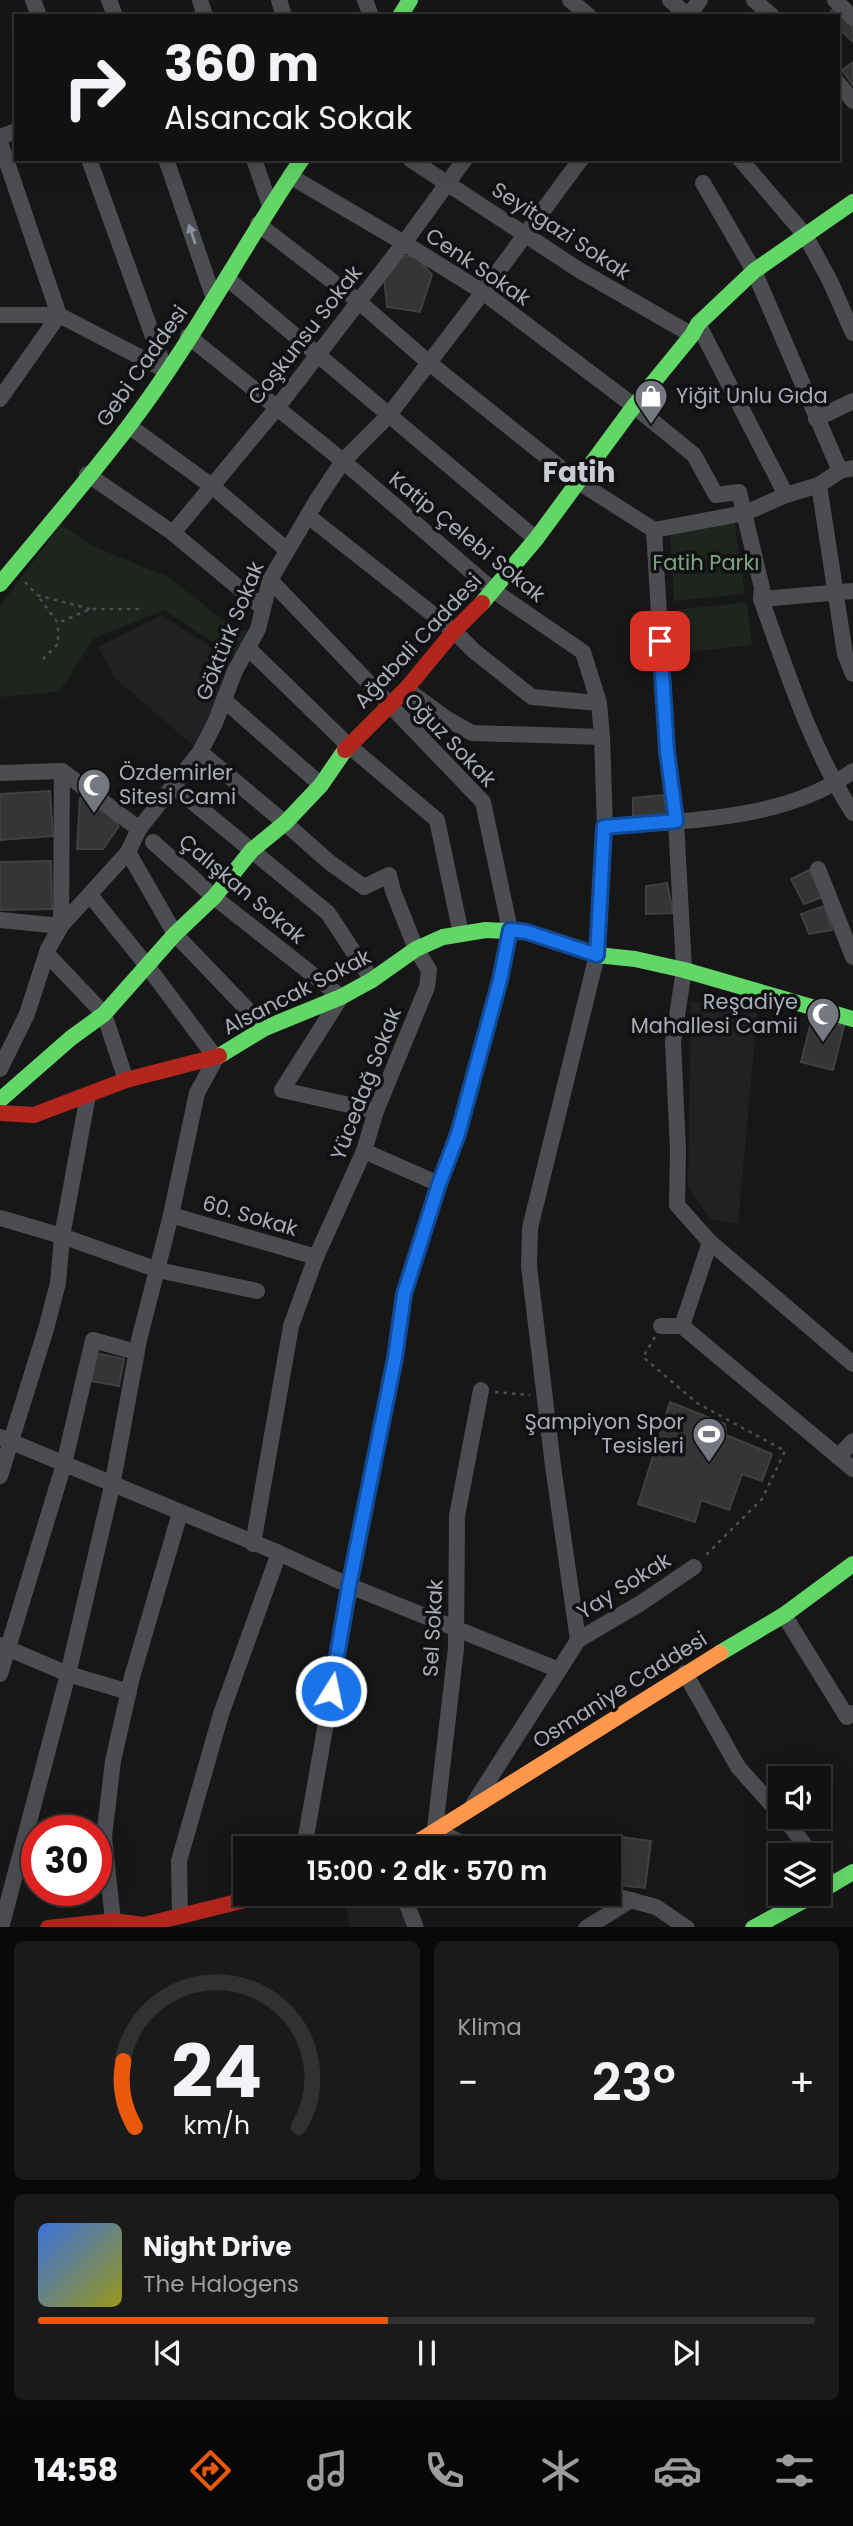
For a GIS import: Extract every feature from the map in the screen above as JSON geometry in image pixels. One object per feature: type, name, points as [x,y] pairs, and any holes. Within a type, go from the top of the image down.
[{"type":"street","points":[[670,0],[686,14]]},
{"type":"street","points":[[754,0],[770,14]]},
{"type":"street","points":[[838,1],[853,18]]},
{"type":"street","points":[[840,85],[852,99]]},
{"type":"street","points":[[0,139],[59,315]]},
{"type":"street","points":[[90,161],[165,370]]},
{"type":"street","points":[[167,161],[214,299]]},
{"type":"street","points":[[255,161],[270,206]]},
{"type":"street","name":"Gebi Caddesi","points":[[0,584],[87,474],[129,426],[228,279],[258,224],[301,161]]},
{"type":"street","name":"Seyitgazi Sokak","points":[[413,161],[579,270],[695,329]]},
{"type":"street","name":"Coşkunsu Sokak","points":[[173,533],[276,409],[464,161]]},
{"type":"street","name":"Göktürk Sokak","points":[[0,1069],[27,1014],[47,954],[61,926],[128,852],[139,829],[200,752],[235,671],[258,629],[270,580],[343,461],[389,415],[484,292],[580,161]]},
{"type":"street","points":[[742,161],[805,235],[830,281],[853,333]]},
{"type":"street","name":"Cenk Sokak","points":[[290,176],[484,292],[694,455],[716,495],[739,492],[745,513]]},
{"type":"street","points":[[258,224],[358,301],[428,362],[577,481],[654,530],[745,513],[786,495],[820,485],[847,470],[816,419],[754,271],[703,183]]},
{"type":"street","name":"Ağabali Caddesi","points":[[0,1100],[71,1038],[104,1014],[175,934],[214,897],[252,850],[285,823],[320,785],[348,745],[406,689],[454,631],[494,592],[695,329],[754,271],[853,202]]},
{"type":"street","points":[[228,279],[536,539]]},
{"type":"street","points":[[0,315],[59,315],[165,370]]},
{"type":"street","points":[[0,399],[59,315]]},
{"type":"street","points":[[695,329],[786,495]]},
{"type":"street","name":"Katip Çelebi Sokak","points":[[188,336],[343,461],[494,592],[583,652],[599,703],[604,827],[597,955],[530,1228],[529,1266],[578,1640]]},
{"type":"street","points":[[816,419],[853,401]]},
{"type":"street","points":[[129,426],[213,487],[287,550]]},
{"type":"street","points":[[87,474],[173,533],[263,608]]},
{"type":"street","points":[[820,485],[845,593],[845,654],[853,674]]},
{"type":"street","points":[[745,513],[762,588],[761,599],[793,690],[834,785],[853,813]]},
{"type":"street","points":[[308,516],[454,631],[474,651],[532,697],[599,703]]},
{"type":"street","points":[[654,530],[667,751],[676,821],[684,970],[673,1042],[678,1150],[677,1205],[710,1242],[853,1364]]},
{"type":"street","name":"Oğuz Sokak","points":[[270,580],[483,802],[510,930]]},
{"type":"street","points":[[761,599],[845,593]]},
{"type":"street","points":[[249,649],[348,745],[437,820],[461,934]]},
{"type":"street","points":[[406,689],[447,719],[472,733],[602,737]]},
{"type":"street","points":[[224,700],[320,785]]},
{"type":"street","name":"Yücedağ Sokak","points":[[200,752],[328,863],[364,887],[389,875],[416,949],[429,970],[427,987],[376,1111],[364,1151],[316,1256],[291,1326],[253,1544]]},
{"type":"street","points":[[0,920],[61,926],[62,771]]},
{"type":"street","points":[[0,773],[62,771],[139,829]]},
{"type":"street","points":[[604,827],[758,812],[834,785],[853,771]]},
{"type":"street","points":[[173,786],[328,913],[372,980]]},
{"type":"street","name":"Çalışkan Sokak","points":[[153,842],[214,897],[341,997]]},
{"type":"street","points":[[128,852],[175,934],[265,1028]]},
{"type":"street","points":[[818,869],[853,957]]},
{"type":"street","points":[[1,1927],[68,1674],[112,1486],[136,1352],[172,1216],[197,1093],[216,1058],[148,967],[89,895]]},
{"type":"street","name":"Alsancak Sokak","points":[[0,1112],[34,1115],[126,1080],[216,1058],[265,1028],[341,997],[372,980],[416,949],[443,937],[486,930],[527,932],[597,955],[635,959],[684,970],[853,1019]]},
{"type":"street","points":[[306,1836],[349,1586],[395,1358],[404,1294],[458,1134],[500,980],[510,930]]},
{"type":"street","points":[[47,954],[104,1014],[126,1080]]},
{"type":"street","points":[[341,997],[282,1090],[376,1111]]},
{"type":"street","points":[[0,1476],[6,1439],[46,1329],[58,1283],[62,1236],[88,1095]]},
{"type":"street","points":[[364,1151],[439,1184]]},
{"type":"street","name":"60. Sokak","points":[[172,1216],[316,1256]]},
{"type":"street","points":[[0,1218],[62,1236],[158,1270],[257,1291]]},
{"type":"street","points":[[682,1326],[710,1242]]},
{"type":"street","points":[[661,1326],[682,1326],[853,1469]]},
{"type":"street","points":[[0,1674],[4,1647],[64,1464],[93,1340],[136,1352]]},
{"type":"street","name":"Sel Sokak","points":[[435,1829],[456,1648],[457,1516],[481,1390]]},
{"type":"street","points":[[6,1439],[112,1486],[279,1553],[349,1586],[558,1670]]},
{"type":"street","points":[[838,1457],[853,1441]]},
{"type":"street","points":[[113,1921],[104,1837],[113,1761],[129,1692],[180,1513]]},
{"type":"street","points":[[180,1914],[179,1861],[221,1714],[279,1553]]},
{"type":"street","name":"Osmaniye Caddesi","points":[[425,1836],[685,1672],[784,1615],[853,1566]]},
{"type":"street","name":"Yay Sokak","points":[[470,1809],[578,1640],[694,1567]]},
{"type":"street","points":[[784,1615],[851,1719]]},
{"type":"street","points":[[4,1647],[68,1674],[129,1692]]},
{"type":"street","points":[[685,1672],[738,1767],[768,1800]]},
{"type":"street","points":[[435,1829],[448,1836]]},
{"type":"street","points":[[831,1885],[853,1872]]},
{"type":"street","points":[[621,1897],[656,1907],[687,1927]]},
{"type":"street","points":[[586,1927],[631,1900]]},
{"type":"street","points":[[48,1927],[113,1921],[144,1926],[180,1914],[233,1902]]},
{"type":"street","points":[[408,1906],[416,1927]]},
{"type":"street","points":[[753,1927],[792,1906]]},
{"type":"path","points":[[43,659],[58,644],[58,623],[37,595],[90,609],[143,609]]},
{"type":"path","points":[[58,623],[90,609]]},
{"type":"path","points":[[661,1326],[643,1357],[697,1403],[785,1451],[762,1499],[694,1567]]},
{"type":"path","points":[[481,1390],[544,1396]]},
{"type":"shaded area","points":[[162,615],[232,661],[196,748],[114,677],[98,647]]},
{"type":"shaded area","points":[[691,1002],[758,1004],[738,1224],[710,1219],[688,1188]]},
{"type":"shaded area","points":[[346,1906],[401,1906],[409,1927],[350,1927]]},
{"type":"green space","name":"Fatih Parkı","points":[[734,519],[745,594],[674,601],[670,532]]},
{"type":"green space","points":[[61,524],[91,545],[168,577],[236,630],[250,632],[236,657],[164,610],[94,638],[59,692],[0,697],[0,606]]},
{"type":"green space","points":[[747,602],[752,645],[681,653],[676,610]]},
{"type":"building","points":[[835,8],[853,28],[853,42],[840,29],[840,14],[828,14]]},
{"type":"building","points":[[853,62],[853,85],[842,70]]},
{"type":"building","points":[[398,256],[416,256],[432,275],[420,312],[387,307],[384,276]]},
{"type":"building","points":[[50,791],[53,836],[0,840],[0,794]]},
{"type":"building","points":[[663,795],[668,815],[633,817],[633,798]]},
{"type":"building","name":"Özdemirler Sitesi Cami","points":[[80,798],[99,804],[119,826],[103,849],[77,849]]},
{"type":"building","points":[[51,861],[52,909],[0,910],[0,862]]},
{"type":"building","points":[[809,870],[823,897],[804,904],[791,879]]},
{"type":"building","points":[[667,883],[673,913],[646,914],[646,886]]},
{"type":"building","points":[[824,906],[832,930],[809,934],[801,914]]},
{"type":"building","name":"Reşadiye Mahallesi Camii","points":[[812,1018],[844,1026],[833,1070],[801,1062]]},
{"type":"building","points":[[95,1353],[124,1359],[119,1386],[91,1381]]},
{"type":"building","name":"Şampiyon Spor Tesisleri","points":[[670,1402],[725,1424],[726,1435],[772,1454],[762,1481],[742,1474],[729,1510],[701,1500],[695,1522],[638,1504]]},
{"type":"building","points":[[621,1837],[651,1841],[645,1888],[621,1885]]},
{"type":"traffic: fast","points":[[401,14],[410,0]]},
{"type":"traffic: fast","points":[[0,584],[97,467],[152,395],[301,161]]},
{"type":"traffic: fast","points":[[482,603],[536,539],[698,324],[754,271],[853,202]]},
{"type":"traffic: fast","points":[[0,1100],[71,1038],[104,1014],[175,934],[214,897],[252,850],[285,823],[321,785],[345,750]]},
{"type":"traffic: fast","points":[[219,1056],[265,1028],[341,997],[372,980],[416,949],[443,937],[486,930],[527,932],[597,955],[635,959],[684,970],[853,1019]]},
{"type":"traffic: fast","points":[[720,1653],[784,1615],[853,1564]]},
{"type":"traffic: fast","points":[[831,1885],[853,1872]]},
{"type":"traffic: fast","points":[[755,1927],[794,1906]]},
{"type":"traffic: slow","points":[[427,1836],[720,1653]]},
{"type":"traffic: jam","points":[[345,750],[406,689],[454,631],[482,603]]},
{"type":"traffic: jam","points":[[0,1113],[34,1115],[126,1080],[219,1056]]},
{"type":"traffic: jam","points":[[57,1927],[113,1921],[144,1925],[233,1903]]},
{"type":"place","name":"Yiğit Unlu Gıda","points":[[651,426]]},
{"type":"place","name":"Özdemirler Sitesi Cami","points":[[94,815]]},
{"type":"place","name":"Reşadiye Mahallesi Camii","points":[[823,1044]]},
{"type":"place","name":"Şampiyon Spor Tesisleri","points":[[709,1464]]},
{"type":"district","name":"Fatih","points":[[579,472]]},
{"type":"route","points":[[331,1691],[349,1586],[395,1358],[404,1294],[458,1134],[500,980],[510,930],[527,932],[597,955],[604,827],[676,821],[667,751],[660,641]]}]
